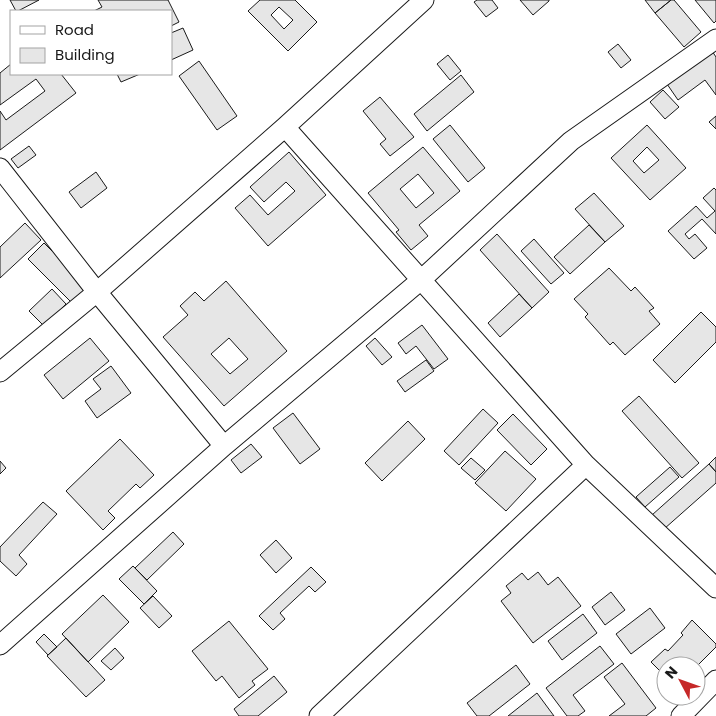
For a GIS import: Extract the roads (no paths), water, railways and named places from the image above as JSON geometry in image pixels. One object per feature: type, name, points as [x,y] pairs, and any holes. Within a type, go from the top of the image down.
[{"type":"street","points":[[0,372],[97,292],[285,127],[424,0]]},
{"type":"street","points":[[0,645],[224,446],[421,280],[571,141],[716,39]]},
{"type":"street","points":[[285,127],[586,465],[716,588]]},
{"type":"street","points":[[0,168],[97,292],[224,446]]},
{"type":"street","points":[[319,716],[586,465]]},
{"type":"street","points":[[682,716],[716,680]]}]
